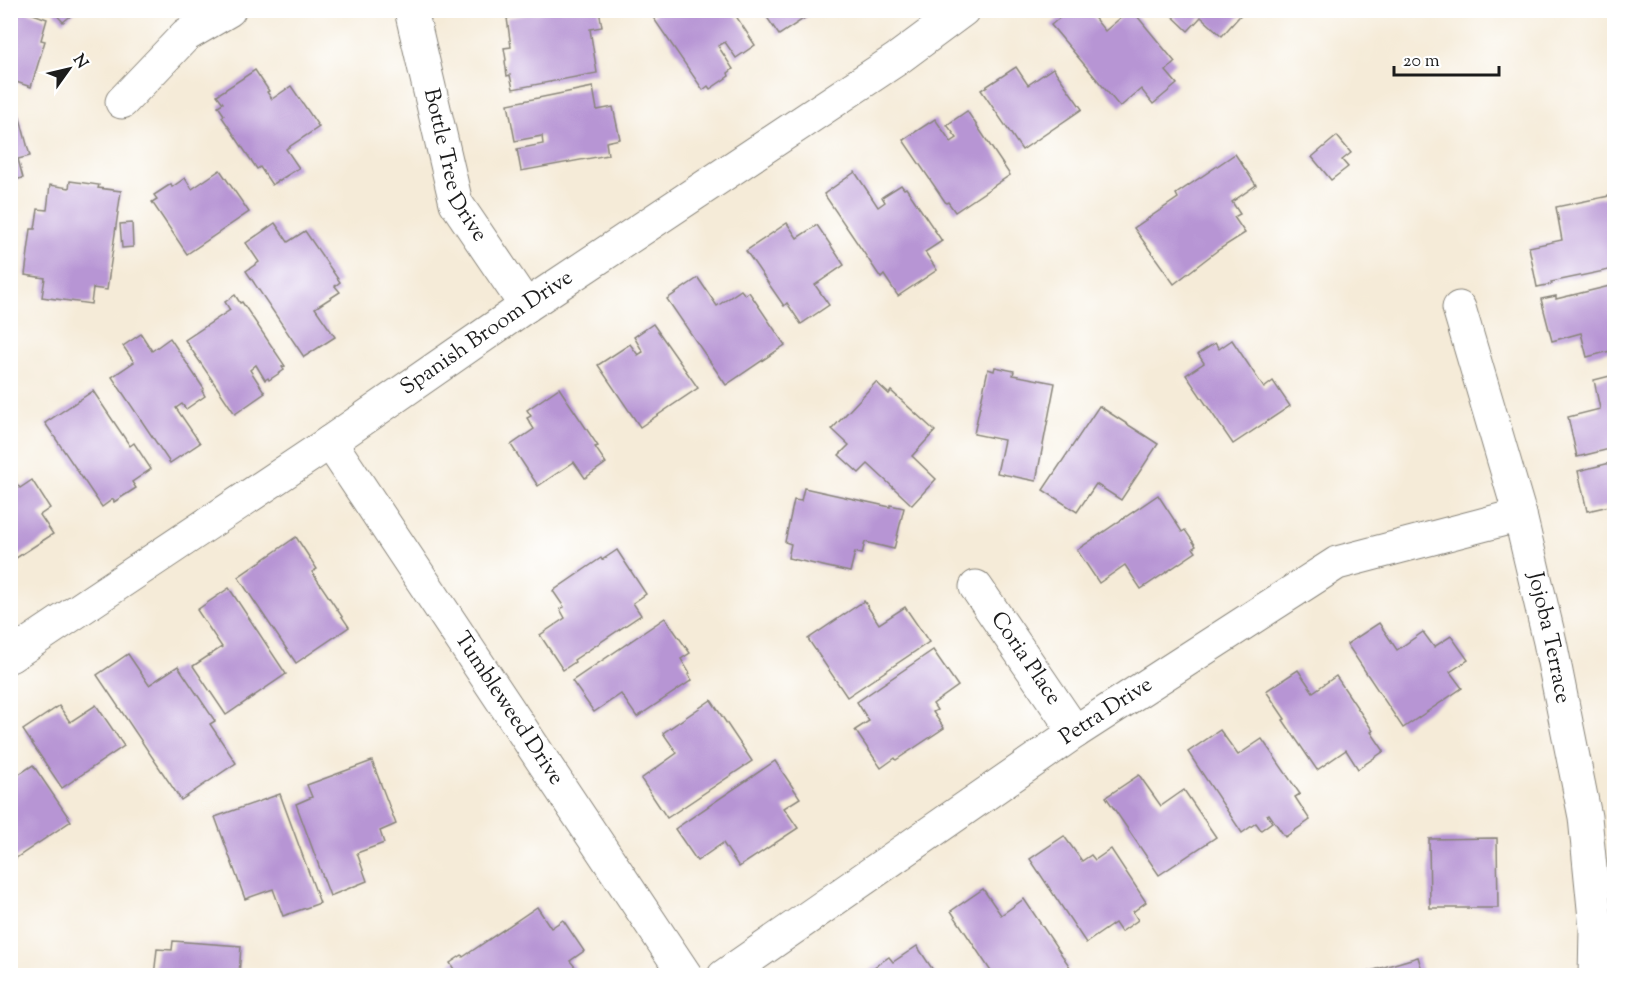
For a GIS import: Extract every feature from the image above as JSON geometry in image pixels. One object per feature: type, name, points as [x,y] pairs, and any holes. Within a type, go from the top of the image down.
[{"type":"street","points":[[122,102],[186,35],[229,10]]},
{"type":"street","name":"Bottle Tree Drive","points":[[411,10],[456,203],[526,306]]},
{"type":"street","name":"Spanish Broom Drive","points":[[10,656],[897,58],[963,10]]},
{"type":"street","name":"Jojoba Terrace","points":[[1459,308],[1520,515],[1550,642],[1585,817],[1596,929],[1595,975]]},
{"type":"street","name":"Tumbleweed Drive","points":[[330,442],[686,975]]},
{"type":"street","name":"Petra Drive","points":[[724,975],[1074,732],[1336,563],[1520,515]]},
{"type":"street","name":"Coria Place","points":[[976,587],[1074,732]]},
{"type":"building","points":[[10,10],[22,10],[47,19],[41,40],[45,41],[31,87],[10,80]]},
{"type":"building","points":[[52,10],[78,10],[63,22]]},
{"type":"building","points":[[555,10],[599,10],[602,27],[590,29],[597,73],[513,89],[510,75],[507,76],[505,61],[504,48],[511,47],[507,18]]},
{"type":"building","points":[[660,10],[732,10],[755,45],[736,58],[725,42],[718,46],[733,69],[728,73],[729,76],[710,89],[708,86],[703,90],[652,16]]},
{"type":"building","points":[[762,10],[809,10],[811,14],[779,35]]},
{"type":"building","points":[[1069,10],[1088,10],[1105,31],[1132,10],[1175,62],[1166,71],[1177,84],[1153,104],[1141,89],[1120,107],[1051,25]]},
{"type":"building","points":[[1166,10],[1245,10],[1222,36],[1201,17],[1188,31]]},
{"type":"building","points":[[1016,67],[1028,85],[1053,68],[1082,109],[1022,150],[981,90]]},
{"type":"building","points":[[255,70],[272,99],[291,86],[319,127],[286,149],[299,168],[272,185],[260,167],[257,169],[222,117],[224,115],[218,106],[223,103],[217,95]]},
{"type":"building","points":[[593,87],[597,110],[613,107],[620,139],[606,142],[608,155],[521,171],[517,149],[543,144],[542,136],[515,141],[508,104]]},
{"type":"building","points":[[17,107],[30,156],[18,159],[23,178],[10,181],[10,108]]},
{"type":"building","points":[[967,111],[1010,175],[955,212],[948,202],[946,203],[903,140],[935,119],[951,142],[957,138],[947,125]]},
{"type":"building","points":[[1337,136],[1351,153],[1342,160],[1348,167],[1331,180],[1312,157]]},
{"type":"building","points":[[1235,154],[1256,185],[1232,202],[1240,214],[1234,217],[1245,233],[1218,250],[1174,284],[1134,228],[1178,198],[1176,194]]},
{"type":"building","points":[[220,170],[249,212],[187,254],[152,202],[157,199],[154,195],[185,178],[192,189]]},
{"type":"building","points":[[855,172],[878,207],[885,202],[882,197],[901,185],[904,189],[906,188],[942,241],[925,252],[937,270],[898,296],[884,275],[881,278],[824,194]]},
{"type":"building","points":[[70,181],[121,191],[107,290],[93,288],[91,304],[42,297],[45,278],[25,275],[31,229],[35,229],[38,209],[47,210],[50,185],[69,188]]},
{"type":"building","points":[[1614,195],[1614,269],[1537,287],[1529,247],[1562,240],[1556,207]]},
{"type":"building","points":[[132,223],[133,247],[122,248],[120,224]]},
{"type":"building","points":[[275,223],[288,242],[305,231],[340,282],[335,286],[340,292],[315,308],[335,337],[304,357],[246,271],[259,262],[246,243]]},
{"type":"building","points":[[787,223],[797,238],[817,225],[844,265],[815,285],[829,305],[801,324],[787,303],[784,306],[746,251]]},
{"type":"building","points":[[698,278],[717,306],[741,290],[745,295],[749,292],[785,345],[726,385],[667,299]]},
{"type":"building","points":[[1614,285],[1614,350],[1587,357],[1581,333],[1552,341],[1541,299],[1556,296],[1556,299]]},
{"type":"building","points":[[235,295],[285,366],[282,367],[284,370],[269,380],[268,378],[265,380],[256,365],[250,370],[265,393],[235,414],[185,340],[230,310],[225,302]]},
{"type":"building","points":[[653,324],[698,388],[640,427],[598,365],[630,344],[638,355],[643,352],[634,337]]},
{"type":"building","points":[[141,334],[152,351],[170,338],[204,389],[202,391],[205,396],[186,409],[182,404],[176,408],[200,443],[170,463],[112,377],[134,362],[123,346]]},
{"type":"building","points":[[1232,340],[1264,388],[1273,381],[1290,406],[1233,444],[1186,375],[1204,363],[1198,354],[1215,343],[1219,349]]},
{"type":"building","points":[[995,367],[1014,371],[1013,375],[1055,383],[1036,481],[997,473],[1004,440],[974,434],[988,369],[994,371]]},
{"type":"building","points":[[1614,375],[1614,448],[1577,457],[1568,417],[1600,409],[1594,380]]},
{"type":"building","points":[[876,382],[889,394],[891,391],[935,431],[912,456],[936,479],[912,505],[868,464],[859,473],[839,455],[849,445],[832,429]]},
{"type":"building","points":[[559,388],[598,446],[595,447],[606,463],[585,478],[574,462],[538,486],[511,445],[534,429],[527,418],[531,416],[527,410]]},
{"type":"building","points":[[93,391],[130,446],[134,443],[151,469],[132,482],[136,488],[102,507],[45,423]]},
{"type":"building","points":[[1099,406],[1158,444],[1121,500],[1096,484],[1077,512],[1043,490]]},
{"type":"building","points":[[1614,462],[1614,505],[1587,511],[1578,471]]},
{"type":"building","points":[[10,475],[20,488],[32,480],[50,508],[40,515],[53,534],[10,562]]},
{"type":"building","points":[[804,488],[904,508],[894,549],[865,542],[862,554],[855,552],[850,572],[788,558],[791,544],[785,542],[794,500],[801,501]]},
{"type":"building","points":[[1158,495],[1182,532],[1185,530],[1196,546],[1193,548],[1196,552],[1141,589],[1125,565],[1099,583],[1077,550]]},
{"type":"building","points":[[296,537],[317,569],[312,572],[349,627],[296,663],[238,577]]},
{"type":"building","points":[[617,550],[646,594],[633,603],[641,615],[574,660],[575,662],[563,670],[540,635],[565,618],[560,609],[564,607],[553,591],[601,558],[602,560]]},
{"type":"building","points":[[229,588],[286,674],[226,715],[193,666],[222,647],[197,610]]},
{"type":"building","points":[[864,601],[879,624],[905,607],[929,642],[847,697],[808,639]]},
{"type":"building","points":[[665,618],[690,653],[681,659],[692,680],[637,717],[621,694],[594,712],[572,681]]},
{"type":"building","points":[[1379,623],[1397,650],[1423,632],[1434,647],[1451,636],[1468,660],[1450,672],[1462,688],[1403,728],[1347,644]]},
{"type":"building","points":[[933,650],[958,686],[933,704],[937,710],[933,712],[944,728],[881,768],[855,730],[869,721],[857,702]]},
{"type":"building","points":[[128,654],[149,685],[178,666],[215,721],[210,724],[236,763],[181,800],[97,675]]},
{"type":"building","points":[[1298,670],[1313,692],[1336,676],[1384,751],[1358,769],[1346,750],[1317,770],[1266,691]]},
{"type":"building","points":[[711,700],[752,761],[667,818],[641,779],[677,753],[663,733]]},
{"type":"building","points":[[96,705],[124,746],[62,788],[23,730],[59,706],[70,722]]},
{"type":"building","points":[[1220,730],[1238,755],[1262,739],[1300,794],[1295,797],[1310,820],[1285,837],[1269,814],[1267,815],[1272,822],[1261,830],[1256,823],[1242,833],[1188,752]]},
{"type":"building","points":[[372,761],[396,824],[380,831],[384,843],[357,853],[367,881],[330,896],[296,804],[312,797],[307,785]]},
{"type":"building","points":[[775,761],[800,798],[784,808],[798,828],[739,867],[723,843],[697,861],[675,829]]},
{"type":"building","points":[[33,765],[71,821],[10,862],[10,780]]},
{"type":"building","points":[[1139,775],[1161,806],[1184,790],[1216,837],[1159,875],[1106,797]]},
{"type":"building","points":[[280,794],[320,903],[283,916],[273,889],[245,899],[215,817]]},
{"type":"building","points":[[1064,836],[1082,861],[1091,855],[1095,860],[1111,849],[1146,902],[1133,912],[1138,920],[1121,932],[1115,923],[1086,943],[1030,859]]},
{"type":"building","points":[[1497,838],[1498,908],[1430,908],[1429,839]]},
{"type":"building","points":[[983,889],[1001,915],[1024,899],[1070,967],[1057,976],[994,976],[951,911]]},
{"type":"building","points":[[537,907],[551,928],[563,920],[584,951],[570,961],[576,968],[565,976],[458,976],[450,963],[462,955],[463,957]]},
{"type":"building","points":[[173,941],[241,946],[239,976],[154,976],[157,949],[172,950]]},
{"type":"building","points":[[917,946],[937,976],[861,976],[889,957],[893,962]]},
{"type":"building","points":[[1418,957],[1424,976],[1357,976],[1357,975]]}]
